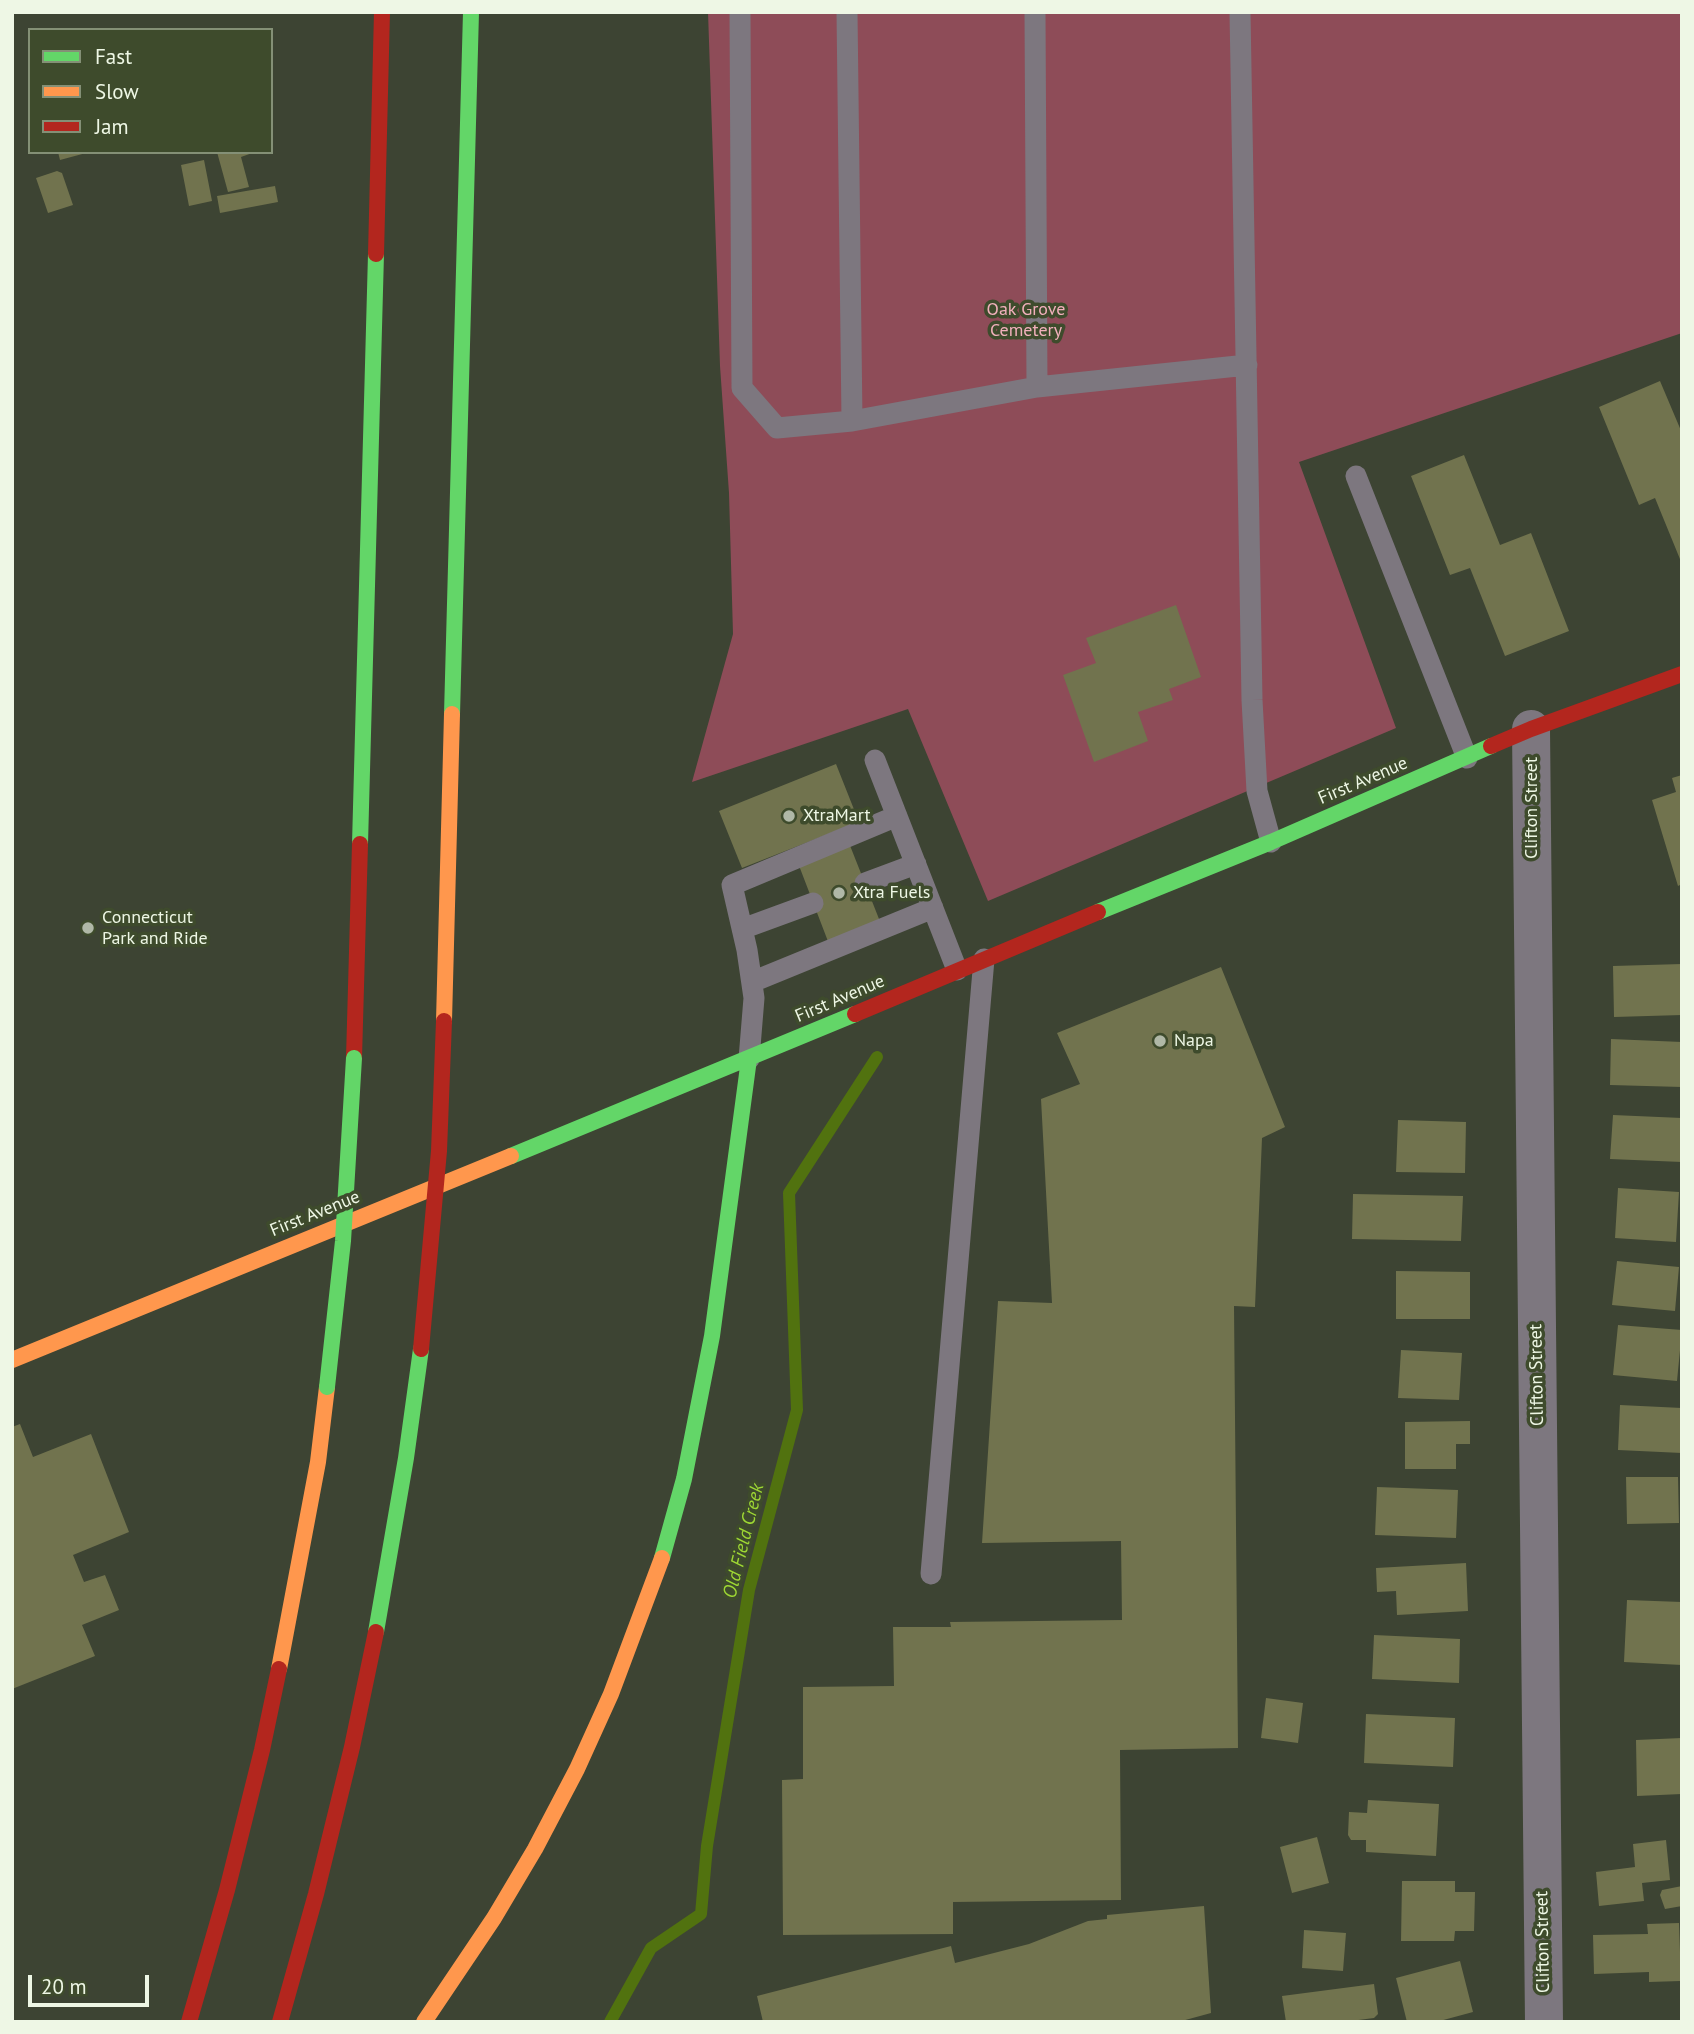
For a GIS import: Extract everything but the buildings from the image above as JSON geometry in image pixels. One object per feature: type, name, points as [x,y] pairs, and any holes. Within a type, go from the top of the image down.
[{"type":"main road","points":[[189,2022],[227,1890],[262,1750],[292,1608],[318,1462],[343,1241],[354,1058],[382,12]]},
{"type":"main road","points":[[280,2022],[316,1894],[352,1747],[388,1565],[421,1349],[437,1178],[444,1021],[471,12]]},
{"type":"main road","name":"First Avenue","points":[[12,1360],[749,1059],[957,970],[1271,842],[1531,729],[1682,674]]},
{"type":"main road","points":[[424,2022],[508,1895],[577,1769],[611,1694],[664,1553],[684,1479],[712,1336],[749,1059]]},
{"type":"street","name":"Clifton Street","points":[[1531,729],[1544,2022]]},
{"type":"lane","points":[[740,12],[741,388],[777,428],[852,421],[1037,387],[1247,365]]},
{"type":"lane","points":[[848,12],[852,421]]},
{"type":"lane","points":[[1035,12],[1037,387]]},
{"type":"lane","points":[[1240,12],[1251,701],[1257,791],[1271,842]]},
{"type":"lane","points":[[1356,476],[1467,758]]},
{"type":"lane","points":[[875,760],[957,970]]},
{"type":"lane","points":[[749,1059],[754,998],[732,885],[897,817]]},
{"type":"lane","points":[[865,883],[916,864]]},
{"type":"lane","points":[[742,929],[813,903]]},
{"type":"lane","points":[[752,982],[933,908]]},
{"type":"lane","points":[[931,1574],[984,959]]},
{"type":"green space","name":"Oak Grove Cemetery","points":[[708,12],[1682,12],[1682,333],[1299,462],[1396,728],[988,901],[908,709],[692,782],[733,634],[729,493],[720,366]]},
{"type":"waterway","name":"Old Field Creek","points":[[610,2022],[651,1948],[701,1914],[707,1846],[749,1590],[797,1410],[789,1193],[877,1057]]},
{"type":"traffic: fast","points":[[452,714],[471,12]]},
{"type":"traffic: fast","points":[[360,844],[376,254]]},
{"type":"traffic: fast","points":[[1098,912],[1271,842],[1491,746]]},
{"type":"traffic: fast","points":[[511,1156],[855,1014]]},
{"type":"traffic: fast","points":[[327,1387],[343,1241],[354,1058]]},
{"type":"traffic: fast","points":[[662,1558],[684,1479],[712,1336],[749,1059]]},
{"type":"traffic: fast","points":[[376,1632],[406,1458],[421,1349]]},
{"type":"traffic: slow","points":[[444,1021],[452,714]]},
{"type":"traffic: slow","points":[[12,1360],[511,1156]]},
{"type":"traffic: slow","points":[[279,1669],[318,1462],[327,1387]]},
{"type":"traffic: slow","points":[[424,2022],[494,1918],[535,1849],[577,1769],[611,1694],[662,1558]]},
{"type":"traffic: jam","points":[[376,254],[382,12]]},
{"type":"traffic: jam","points":[[1491,746],[1682,674]]},
{"type":"traffic: jam","points":[[354,1058],[360,844]]},
{"type":"traffic: jam","points":[[855,1014],[1098,912]]},
{"type":"traffic: jam","points":[[421,1349],[439,1151],[444,1021]]},
{"type":"traffic: jam","points":[[280,2022],[316,1894],[352,1747],[376,1632]]},
{"type":"traffic: jam","points":[[189,2022],[227,1890],[279,1669]]},
{"type":"place","name":"XtraMart","points":[[789,816]]},
{"type":"place","name":"Xtra Fuels","points":[[839,893]]},
{"type":"place","name":"Connecticut Park and Ride","points":[[88,928]]},
{"type":"place","name":"Napa","points":[[1160,1041]]}]
